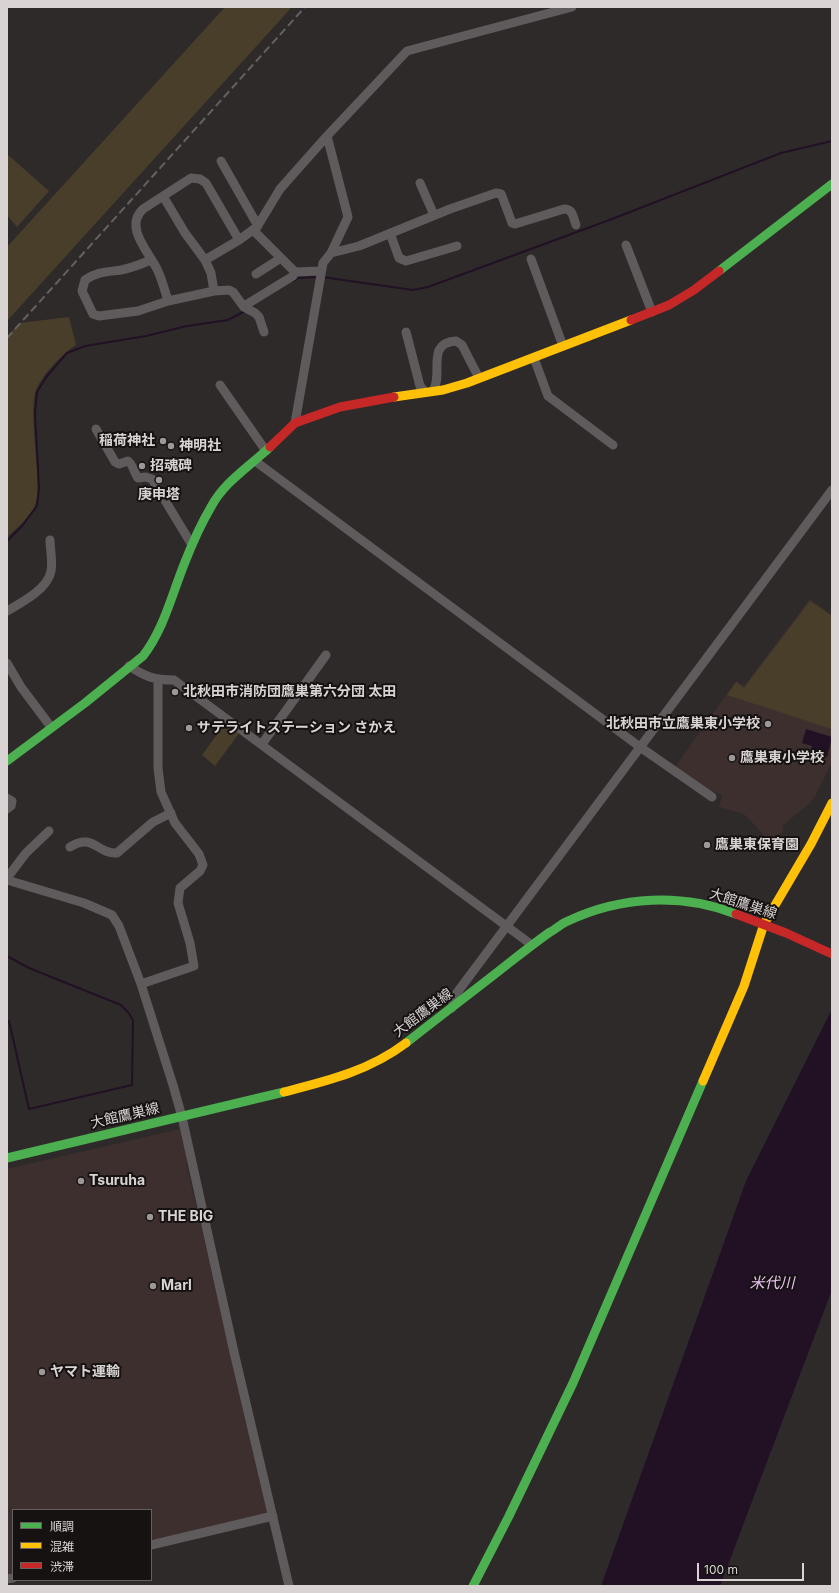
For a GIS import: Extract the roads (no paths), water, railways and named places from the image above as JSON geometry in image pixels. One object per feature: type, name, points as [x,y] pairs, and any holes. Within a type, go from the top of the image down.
[{"type":"street","points":[[205,260],[240,240],[256,228],[280,189],[327,136],[407,51],[572,7]]},
{"type":"street","points":[[295,423],[323,263],[331,253],[348,217],[327,136]]},
{"type":"street","points":[[221,161],[256,228],[281,258],[295,272],[320,276]]},
{"type":"street","points":[[168,301],[159,273],[151,260],[137,230],[135,221],[137,214],[191,178],[200,179],[206,183],[240,240]]},
{"type":"street","points":[[420,183],[434,215]]},
{"type":"street","points":[[7,761],[85,703],[143,656],[150,648],[162,624],[166,610],[192,545],[211,506],[229,483],[256,461],[295,423],[340,408],[376,400],[443,390],[534,358],[669,305],[694,290],[832,184]]},
{"type":"street","points":[[331,253],[360,246],[434,215],[496,193],[501,194],[512,223],[515,224],[564,209],[569,209],[576,225]]},
{"type":"street","points":[[163,196],[185,233],[205,260],[211,273],[214,291]]},
{"type":"street","points":[[390,233],[399,258],[406,261],[457,246]]},
{"type":"street","points":[[626,245],[652,312]]},
{"type":"street","points":[[256,274],[281,258]]},
{"type":"street","points":[[531,259],[563,346]]},
{"type":"street","points":[[151,260],[138,266],[101,272],[91,275],[84,280],[82,291],[93,314],[99,316],[138,311],[168,301],[214,291],[229,290],[234,292],[246,308],[259,317],[264,332]]},
{"type":"street","points":[[246,308],[293,276],[295,272]]},
{"type":"street","points":[[406,332],[420,386],[429,392]]},
{"type":"street","points":[[429,392],[437,378],[436,360],[438,353],[443,345],[448,341],[456,341],[462,345],[479,378]]},
{"type":"street","points":[[534,358],[548,396],[614,445]]},
{"type":"street","points":[[220,385],[266,451]]},
{"type":"street","points":[[96,429],[115,462],[119,464],[128,461],[138,478],[146,477],[152,479],[192,545]]},
{"type":"street","points":[[256,461],[640,747],[712,797]]},
{"type":"street","points":[[452,1009],[456,994],[832,490]]},
{"type":"street","points":[[7,611],[36,593],[48,580],[51,572],[50,540]]},
{"type":"street","points":[[262,744],[326,655]]},
{"type":"street","points":[[7,663],[21,687],[51,727]]},
{"type":"street","points":[[129,666],[140,674],[158,680],[174,680],[345,805],[532,946]]},
{"type":"street","points":[[141,984],[194,966],[190,942],[178,903],[180,888],[200,871],[202,865],[199,854],[175,823],[161,792],[158,768],[158,680]]},
{"type":"street","points":[[7,798],[12,801],[11,806],[7,809]]},
{"type":"street","points":[[473,1586],[509,1516],[605,1310],[744,986],[764,924],[811,844],[832,802]]},
{"type":"street","points":[[70,847],[78,842],[91,843],[112,853],[117,853],[153,822],[171,813]]},
{"type":"street","points":[[49,831],[26,853],[7,879],[84,903],[112,915],[119,926],[141,984],[172,1081],[182,1118],[234,1352],[289,1586]]},
{"type":"street","name":"大館鷹巣線","points":[[7,1158],[182,1118],[342,1077],[384,1058],[396,1050],[567,921],[600,909],[633,902],[659,899],[686,901],[724,909],[786,933],[832,954]]},
{"type":"street","points":[[152,1545],[273,1516]]},
{"type":"water","points":[[806,729],[832,737],[827,757],[811,752],[812,746],[802,743]]},
{"type":"water","name":"米代川","points":[[832,1009],[832,1290],[720,1586],[601,1586],[746,1181]]},
{"type":"waterway","points":[[322,277],[413,290],[428,287],[612,219],[781,153],[832,141]]},
{"type":"waterway","points":[[293,281],[298,278],[318,277]]},
{"type":"waterway","points":[[7,541],[22,526],[37,506],[39,488],[35,413],[37,392],[47,376],[67,353],[85,346],[146,336],[187,326],[228,320],[245,311]]},
{"type":"waterway","points":[[7,956],[29,968],[121,1005],[128,1012],[133,1020],[132,1085],[29,1109],[9,1021],[7,1021]]},
{"type":"railway","points":[[7,338],[305,7]]},
{"type":"place","name":"稲荷神社","points":[[163,441]]},
{"type":"place","name":"神明社","points":[[171,446]]},
{"type":"place","name":"招魂碑","points":[[142,466]]},
{"type":"place","name":"庚申塔","points":[[159,480]]},
{"type":"place","name":"北秋田市消防団鷹巣第六分団 太田","points":[[175,692]]},
{"type":"place","name":"北秋田市立鷹巣東小学校","points":[[768,724]]},
{"type":"place","name":"サテライトステーション さかえ","points":[[189,728]]},
{"type":"place","name":"鷹巣東小学校","points":[[732,758]]},
{"type":"place","name":"鷹巣東保育園","points":[[707,845]]},
{"type":"place","name":"Tsuruha","points":[[81,1181]]},
{"type":"place","name":"THE BIG","points":[[150,1217]]},
{"type":"place","name":"Marl","points":[[153,1286]]},
{"type":"place","name":"ヤマト運輸","points":[[42,1372]]}]
